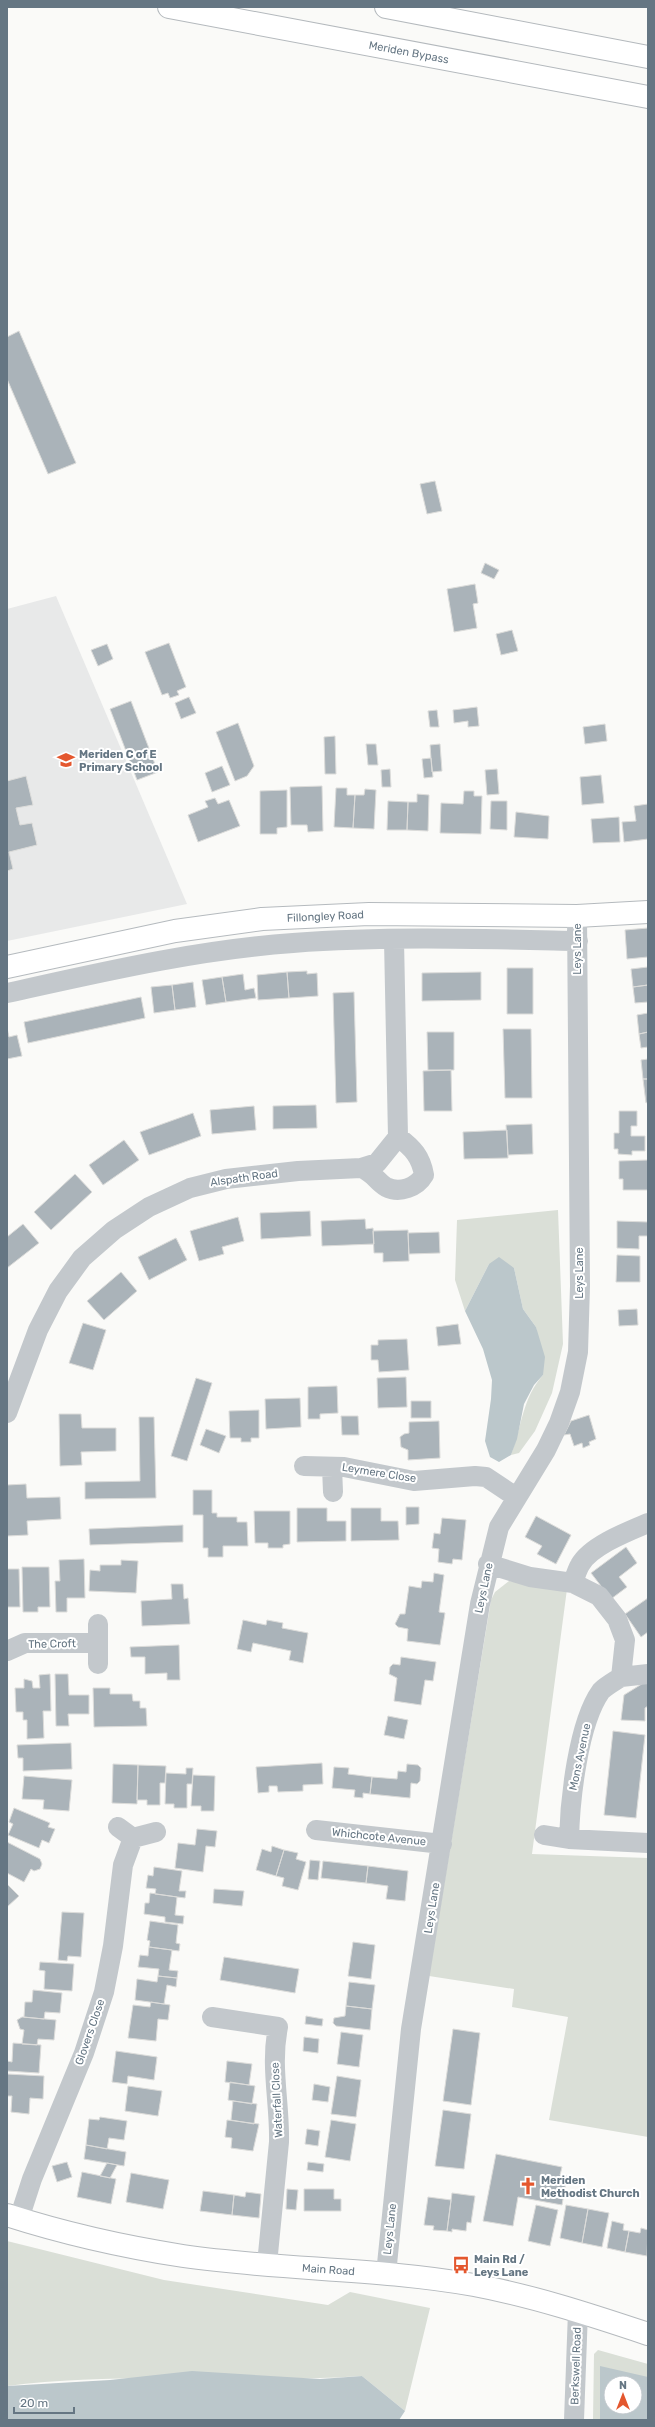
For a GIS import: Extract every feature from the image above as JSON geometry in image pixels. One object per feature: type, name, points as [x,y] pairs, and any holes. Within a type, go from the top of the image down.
[{"type":"main road","name":"Meriden Bypass","points":[[169,7],[648,97]]},
{"type":"main road","points":[[386,7],[648,57]]},
{"type":"main road","name":"Fillongley Road","points":[[7,967],[175,931],[254,920],[369,914],[577,916],[648,912]]},
{"type":"main road","name":"Main Road","points":[[13,2217],[102,2240],[183,2256],[386,2274],[474,2285],[578,2311],[648,2334]]},
{"type":"street","name":"Leys Lane","points":[[386,2274],[411,2029],[442,1844],[460,1721],[488,1564],[499,1527],[546,1450],[559,1423],[570,1392],[578,1352],[580,1286],[576,1004],[578,941],[577,916]]},
{"type":"street","points":[[7,993],[196,954],[294,943],[394,940],[578,941]]},
{"type":"street","points":[[361,1168],[372,1172],[386,1186],[396,1190],[410,1188],[419,1183],[424,1175],[422,1162],[413,1148],[398,1137],[394,940]]},
{"type":"street","name":"Alspath Road","points":[[7,1413],[38,1330],[58,1291],[82,1258],[114,1230],[149,1207],[190,1188],[226,1178],[298,1171],[361,1168],[377,1163],[398,1137]]},
{"type":"street","name":"Leymere Close","points":[[304,1466],[344,1466],[414,1481],[480,1477],[486,1478],[516,1497]]},
{"type":"street","name":"Leymere Close","points":[[332,1466],[333,1492]]},
{"type":"street","points":[[573,1583],[580,1564],[592,1553],[619,1535],[648,1523]]},
{"type":"street","points":[[488,1564],[530,1577],[573,1583],[599,1596],[617,1619],[625,1640],[621,1677],[648,1674]]},
{"type":"street","name":"The Croft","points":[[7,1651],[25,1643],[98,1634],[98,1664]]},
{"type":"street","name":"Mons Avenue","points":[[569,1839],[570,1812],[580,1751],[589,1716],[602,1691],[621,1677]]},
{"type":"street","name":"Whichcote Avenue","points":[[316,1830],[442,1844]]},
{"type":"street","name":"Glovers Close","points":[[13,2217],[32,2178],[67,2096],[104,1992],[113,1946],[126,1832],[156,1832]]},
{"type":"street","points":[[544,1835],[569,1839],[648,1843]]},
{"type":"street","name":"Waterfall Close","points":[[212,2017],[278,2027],[274,2063],[280,2123],[267,2264]]},
{"type":"street","name":"Berkswell Road","points":[[574,2420],[578,2311]]},
{"type":"shaded area","name":"Meriden C of E Primary School","points":[[56,596],[187,904],[7,941],[7,609]]},
{"type":"shaded area","points":[[558,1210],[563,1344],[552,1393],[535,1431],[519,1453],[511,1455],[527,1403],[536,1384],[543,1375],[536,1327],[523,1309],[514,1268],[489,1264],[465,1311],[455,1280],[457,1220]]},
{"type":"shaded area","points":[[499,1257],[514,1268],[523,1309],[536,1327],[545,1357],[543,1375],[534,1385],[524,1404],[517,1439],[511,1455],[499,1462],[490,1457],[485,1441],[492,1380],[483,1349],[465,1311],[489,1264]]},
{"type":"shaded area","points":[[509,1581],[567,1589],[532,1854],[648,1858],[648,2137],[549,2120],[568,2017],[512,2007],[514,1989],[429,1976],[491,1600],[495,1592]]},
{"type":"shaded area","points":[[7,2241],[164,2280],[328,2305],[350,2292],[430,2308],[405,2411],[362,2376],[273,2379],[95,2379],[7,2386]]},
{"type":"shaded area","points":[[598,2350],[648,2364],[648,2420],[593,2420],[594,2354]]},
{"type":"shaded area","points":[[600,2366],[639,2375],[603,2375],[603,2415],[643,2415],[643,2376],[648,2377],[648,2420],[600,2420]]},
{"type":"shaded area","points":[[192,2371],[320,2379],[362,2376],[405,2411],[399,2420],[7,2420],[7,2386],[110,2380]]},
{"type":"building","points":[[19,331],[76,463],[48,474],[7,379],[7,337]]},
{"type":"building","points":[[435,481],[442,511],[427,514],[420,484]]},
{"type":"building","points":[[485,563],[499,570],[494,579],[481,573]]},
{"type":"building","points":[[475,584],[478,603],[473,604],[477,628],[454,632],[447,589]]},
{"type":"building","points":[[512,630],[518,651],[501,655],[496,634]]},
{"type":"building","points":[[169,643],[186,687],[177,691],[179,695],[170,698],[168,693],[162,695],[145,652]]},
{"type":"building","points":[[107,644],[113,659],[98,666],[91,650]]},
{"type":"building","points":[[189,697],[196,713],[181,719],[175,703]]},
{"type":"building","points":[[131,701],[158,772],[137,780],[110,709]]},
{"type":"building","points":[[477,707],[479,726],[468,727],[468,721],[454,723],[453,710]]},
{"type":"building","points":[[437,710],[439,727],[430,727],[428,711]]},
{"type":"building","points":[[238,723],[254,766],[247,776],[235,781],[216,732]]},
{"type":"building","points":[[605,724],[607,741],[585,744],[583,727]]},
{"type":"building","points":[[335,736],[336,774],[325,774],[324,737]]},
{"type":"building","points":[[366,744],[376,744],[378,765],[368,765]]},
{"type":"building","points":[[440,744],[442,771],[432,772],[430,745]]},
{"type":"building","points":[[431,758],[433,777],[424,778],[422,759]]},
{"type":"building","points":[[222,766],[230,785],[212,792],[205,773]]},
{"type":"building","points":[[390,769],[391,787],[382,787],[381,770]]},
{"type":"building","points":[[497,769],[499,794],[487,795],[485,770]]},
{"type":"building","points":[[601,775],[604,803],[582,805],[580,777]]},
{"type":"building","points":[[26,776],[33,805],[16,808],[20,825],[32,823],[37,845],[9,852],[13,869],[7,871],[7,781]]},
{"type":"building","points":[[322,786],[323,831],[308,832],[307,825],[291,825],[290,787]]},
{"type":"building","points":[[336,788],[347,788],[347,795],[355,795],[353,828],[334,827]]},
{"type":"building","points":[[365,789],[376,790],[374,829],[353,828],[355,795],[364,795]]},
{"type":"building","points":[[287,790],[287,827],[277,828],[277,834],[260,834],[260,791]]},
{"type":"building","points":[[464,791],[474,791],[474,796],[482,796],[481,834],[440,833],[441,803],[463,804]]},
{"type":"building","points":[[417,794],[429,795],[428,831],[407,830],[408,802],[417,802]]},
{"type":"building","points":[[215,798],[218,804],[229,800],[240,826],[198,842],[188,815],[208,807],[205,801]]},
{"type":"building","points":[[388,801],[408,802],[407,830],[387,830]]},
{"type":"building","points":[[491,801],[507,801],[507,830],[490,829]]},
{"type":"building","points":[[648,804],[648,839],[624,842],[622,822],[636,821],[634,806]]},
{"type":"building","points":[[516,812],[549,816],[548,839],[514,837]]},
{"type":"building","points":[[619,817],[620,842],[593,843],[591,819]]},
{"type":"building","points":[[648,928],[648,957],[627,959],[625,930]]},
{"type":"building","points":[[648,967],[648,985],[633,987],[631,969]]},
{"type":"building","points":[[507,968],[533,968],[533,1014],[507,1014]]},
{"type":"building","points":[[307,971],[307,974],[317,973],[318,996],[289,998],[287,972]]},
{"type":"building","points":[[287,972],[289,998],[258,1000],[257,975]]},
{"type":"building","points":[[481,972],[481,1000],[422,1001],[422,973]]},
{"type":"building","points":[[243,974],[245,990],[254,988],[256,998],[226,1002],[222,977]]},
{"type":"building","points":[[222,977],[226,1002],[206,1005],[202,980]]},
{"type":"building","points":[[193,982],[196,1007],[175,1010],[172,985]]},
{"type":"building","points":[[172,985],[175,1010],[154,1013],[151,987]]},
{"type":"building","points":[[648,985],[648,1002],[635,1003],[633,987]]},
{"type":"building","points":[[354,992],[357,1102],[336,1103],[333,993]]},
{"type":"building","points":[[141,997],[145,1018],[28,1043],[24,1022]]},
{"type":"building","points":[[648,1013],[648,1032],[639,1034],[637,1015]]},
{"type":"building","points":[[7,1028],[9,1037],[17,1035],[22,1056],[7,1059]]},
{"type":"building","points":[[503,1029],[531,1029],[532,1098],[505,1098]]},
{"type":"building","points":[[427,1032],[454,1032],[454,1070],[428,1070]]},
{"type":"building","points":[[648,1032],[648,1047],[641,1048],[639,1034]]},
{"type":"building","points":[[648,1059],[648,1079],[643,1079],[641,1060]]},
{"type":"building","points":[[451,1070],[452,1111],[424,1111],[423,1071]]},
{"type":"building","points":[[643,1079],[648,1079],[648,1102],[646,1103]]},
{"type":"building","points":[[316,1105],[317,1128],[273,1129],[273,1106]]},
{"type":"building","points":[[254,1106],[256,1130],[212,1134],[210,1110]]},
{"type":"building","points":[[619,1111],[637,1111],[637,1126],[631,1126],[631,1136],[645,1136],[645,1151],[632,1151],[632,1155],[618,1154],[618,1149],[614,1149],[614,1133],[619,1133]]},
{"type":"building","points":[[193,1113],[201,1136],[149,1155],[140,1132]]},
{"type":"building","points":[[532,1124],[533,1154],[508,1155],[506,1125]]},
{"type":"building","points":[[507,1130],[508,1158],[464,1159],[463,1132]]},
{"type":"building","points":[[124,1140],[139,1160],[103,1185],[89,1165]]},
{"type":"building","points":[[648,1160],[648,1190],[623,1190],[623,1179],[619,1179],[619,1161]]},
{"type":"building","points":[[75,1174],[92,1192],[51,1230],[34,1212]]},
{"type":"building","points":[[310,1211],[311,1236],[261,1239],[260,1213]]},
{"type":"building","points":[[238,1217],[244,1241],[222,1247],[224,1254],[199,1261],[190,1231]]},
{"type":"building","points":[[365,1219],[366,1229],[373,1228],[374,1244],[322,1246],[321,1221]]},
{"type":"building","points":[[617,1221],[648,1222],[648,1236],[639,1236],[639,1249],[617,1248]]},
{"type":"building","points":[[23,1224],[39,1243],[7,1268],[7,1237]]},
{"type":"building","points":[[408,1230],[409,1261],[383,1262],[383,1253],[374,1253],[373,1231]]},
{"type":"building","points":[[439,1232],[440,1253],[409,1254],[408,1233]]},
{"type":"building","points":[[176,1238],[187,1260],[149,1280],[138,1257]]},
{"type":"building","points":[[617,1255],[640,1256],[640,1282],[616,1282]]},
{"type":"building","points":[[121,1272],[137,1291],[104,1320],[87,1301]]},
{"type":"building","points":[[637,1309],[638,1325],[619,1326],[618,1310]]},
{"type":"building","points":[[83,1323],[106,1330],[93,1370],[69,1363]]},
{"type":"building","points":[[458,1324],[461,1344],[438,1346],[436,1327]]},
{"type":"building","points":[[407,1339],[409,1370],[379,1372],[378,1360],[371,1360],[371,1345],[378,1345],[378,1340]]},
{"type":"building","points":[[406,1377],[407,1407],[378,1408],[377,1378]]},
{"type":"building","points":[[196,1378],[212,1383],[187,1461],[171,1456]]},
{"type":"building","points":[[337,1386],[338,1413],[320,1414],[320,1419],[308,1419],[308,1387]]},
{"type":"building","points":[[300,1398],[301,1427],[266,1429],[265,1399]]},
{"type":"building","points":[[411,1401],[431,1401],[431,1418],[411,1418]]},
{"type":"building","points":[[259,1410],[259,1438],[251,1438],[251,1442],[241,1442],[241,1438],[230,1438],[229,1411]]},
{"type":"building","points":[[59,1414],[81,1414],[82,1428],[116,1428],[116,1451],[81,1452],[82,1465],[60,1466]]},
{"type":"building","points":[[589,1415],[596,1439],[589,1442],[590,1445],[583,1448],[582,1443],[574,1446],[570,1434],[564,1435],[571,1421]]},
{"type":"building","points":[[341,1416],[358,1416],[359,1435],[342,1435]]},
{"type":"building","points":[[139,1417],[154,1417],[156,1498],[85,1499],[85,1482],[140,1481]]},
{"type":"building","points":[[439,1421],[440,1458],[408,1460],[408,1450],[401,1447],[400,1437],[409,1433],[409,1422]]},
{"type":"building","points":[[206,1429],[226,1436],[219,1453],[200,1445]]},
{"type":"building","points":[[26,1484],[27,1498],[60,1497],[61,1519],[27,1521],[28,1535],[7,1536],[7,1485]]},
{"type":"building","points":[[193,1490],[212,1490],[212,1513],[217,1513],[217,1517],[237,1517],[237,1522],[247,1522],[248,1546],[223,1546],[223,1557],[208,1557],[208,1548],[203,1548],[203,1515],[193,1515]]},
{"type":"building","points":[[406,1507],[419,1507],[419,1524],[406,1525]]},
{"type":"building","points":[[297,1508],[327,1508],[327,1521],[346,1521],[346,1541],[297,1542]]},
{"type":"building","points":[[351,1508],[381,1508],[381,1521],[398,1521],[399,1540],[351,1541]]},
{"type":"building","points":[[254,1511],[290,1511],[290,1544],[283,1545],[283,1548],[268,1548],[268,1543],[255,1543]]},
{"type":"building","points":[[536,1516],[571,1535],[556,1564],[537,1554],[542,1546],[525,1537]]},
{"type":"building","points":[[442,1518],[466,1520],[462,1560],[453,1559],[452,1564],[438,1562],[439,1549],[432,1548],[434,1533],[440,1534]]},
{"type":"building","points":[[183,1525],[183,1542],[90,1545],[89,1529]]},
{"type":"building","points":[[626,1547],[637,1563],[619,1577],[627,1587],[611,1599],[591,1573]]},
{"type":"building","points":[[84,1559],[85,1598],[67,1598],[67,1612],[56,1612],[55,1581],[60,1581],[59,1560]]},
{"type":"building","points":[[121,1560],[138,1561],[136,1593],[89,1591],[90,1570],[100,1571],[100,1565],[121,1565]]},
{"type":"building","points":[[22,1567],[49,1567],[50,1607],[38,1607],[38,1612],[23,1612]]},
{"type":"building","points":[[7,1569],[19,1569],[20,1607],[7,1607]]},
{"type":"building","points":[[434,1573],[444,1575],[439,1612],[445,1613],[440,1645],[407,1641],[408,1629],[398,1627],[395,1624],[400,1614],[405,1614],[409,1586],[421,1588],[422,1581],[433,1582]]},
{"type":"building","points":[[171,1584],[183,1584],[184,1599],[188,1598],[190,1624],[142,1626],[141,1601],[172,1599]]},
{"type":"building","points":[[648,1598],[648,1632],[641,1637],[625,1614]]},
{"type":"building","points":[[243,1620],[266,1625],[267,1620],[283,1623],[282,1628],[308,1633],[303,1663],[289,1660],[291,1651],[253,1643],[251,1652],[237,1649]]},
{"type":"building","points":[[179,1645],[180,1680],[167,1680],[167,1673],[145,1674],[145,1657],[131,1657],[130,1647]]},
{"type":"building","points":[[401,1657],[436,1662],[433,1681],[425,1680],[421,1705],[394,1701],[397,1678],[389,1674],[390,1667],[393,1664],[400,1665]]},
{"type":"building","points":[[50,1674],[51,1711],[43,1711],[44,1738],[27,1739],[27,1720],[23,1720],[23,1712],[16,1712],[15,1688],[24,1688],[24,1679],[32,1681],[33,1688],[40,1688],[39,1675]]},
{"type":"building","points":[[55,1674],[68,1674],[69,1695],[89,1695],[89,1714],[68,1714],[69,1726],[56,1726]]},
{"type":"building","points":[[645,1682],[648,1683],[648,1706],[645,1708],[645,1721],[621,1720],[624,1695]]},
{"type":"building","points":[[93,1688],[110,1688],[110,1694],[132,1694],[133,1701],[140,1701],[140,1708],[146,1708],[147,1726],[94,1727]]},
{"type":"building","points":[[388,1716],[408,1720],[404,1739],[384,1735]]},
{"type":"building","points":[[613,1731],[645,1735],[636,1818],[604,1815]]},
{"type":"building","points":[[71,1743],[72,1769],[23,1771],[23,1758],[18,1758],[17,1745]]},
{"type":"building","points":[[322,1763],[323,1784],[303,1785],[303,1791],[278,1792],[277,1786],[269,1786],[269,1792],[258,1793],[256,1767]]},
{"type":"building","points":[[113,1764],[138,1765],[137,1804],[112,1803]]},
{"type":"building","points":[[407,1764],[418,1765],[421,1768],[420,1781],[417,1784],[411,1783],[410,1798],[370,1794],[372,1777],[397,1779],[398,1771],[406,1772]]},
{"type":"building","points":[[138,1765],[166,1766],[165,1783],[160,1783],[160,1805],[147,1805],[147,1800],[137,1800]]},
{"type":"building","points":[[334,1767],[349,1768],[348,1774],[372,1777],[370,1794],[363,1793],[363,1798],[354,1797],[355,1790],[332,1788]]},
{"type":"building","points":[[186,1768],[193,1768],[192,1784],[187,1784],[187,1808],[174,1808],[174,1804],[165,1804],[166,1773],[186,1774]]},
{"type":"building","points":[[193,1775],[215,1776],[214,1811],[201,1811],[201,1806],[191,1806]]},
{"type":"building","points":[[24,1776],[72,1780],[69,1811],[43,1809],[44,1800],[22,1799]]},
{"type":"building","points":[[14,1808],[50,1823],[48,1827],[55,1829],[49,1843],[42,1840],[39,1848],[8,1835],[13,1824],[9,1822]]},
{"type":"building","points":[[197,1829],[217,1831],[215,1847],[206,1846],[203,1872],[175,1868],[178,1843],[195,1845]]},
{"type":"building","points":[[7,1842],[40,1859],[42,1864],[40,1869],[34,1871],[31,1869],[24,1882],[7,1873]]},
{"type":"building","points":[[272,1846],[284,1850],[276,1876],[256,1870],[262,1849],[271,1852]]},
{"type":"building","points":[[284,1850],[298,1853],[296,1859],[306,1862],[298,1890],[282,1886],[284,1878],[276,1876]]},
{"type":"building","points":[[310,1860],[320,1861],[318,1880],[308,1879]]},
{"type":"building","points":[[323,1861],[368,1866],[366,1883],[321,1878]]},
{"type":"building","points":[[368,1866],[408,1871],[405,1901],[386,1899],[388,1886],[366,1883]]},
{"type":"building","points":[[154,1867],[182,1871],[179,1891],[186,1891],[185,1898],[155,1894],[156,1889],[146,1888],[148,1875],[153,1876]]},
{"type":"building","points":[[7,1884],[19,1896],[7,1907]]},
{"type":"building","points":[[214,1889],[244,1891],[242,1906],[213,1903]]},
{"type":"building","points":[[150,1893],[177,1897],[175,1915],[184,1916],[183,1924],[165,1922],[165,1917],[144,1914],[145,1903],[149,1903]]},
{"type":"building","points":[[62,1912],[84,1913],[81,1957],[68,1956],[67,1961],[58,1960]]},
{"type":"building","points":[[150,1921],[178,1925],[176,1943],[180,1944],[179,1951],[149,1947],[150,1941],[147,1940]]},
{"type":"building","points":[[353,1942],[375,1945],[371,1979],[348,1976]]},
{"type":"building","points":[[149,1947],[172,1950],[169,1970],[178,1971],[177,1978],[158,1976],[159,1969],[138,1967],[140,1955],[148,1956]]},
{"type":"building","points":[[224,1957],[299,1969],[295,1993],[220,1980]]},
{"type":"building","points":[[40,1962],[74,1964],[72,1991],[44,1989],[45,1971],[39,1970]]},
{"type":"building","points":[[158,1976],[177,1978],[176,1987],[167,1985],[164,2004],[135,2000],[137,1979],[157,1982]]},
{"type":"building","points":[[349,1982],[375,1985],[372,2009],[346,2006]]},
{"type":"building","points":[[33,1990],[62,1993],[60,2013],[45,2012],[44,2019],[24,2017],[25,2002],[32,2002]]},
{"type":"building","points":[[151,2002],[170,2005],[168,2020],[158,2019],[156,2041],[128,2038],[133,2005],[150,2007]]},
{"type":"building","points":[[346,2006],[372,2009],[370,2030],[336,2026],[333,2023],[334,2018],[345,2016]]},
{"type":"building","points":[[306,2016],[323,2019],[322,2026],[305,2024]]},
{"type":"building","points":[[22,2017],[56,2020],[54,2040],[38,2039],[37,2045],[22,2044],[24,2030],[20,2029],[17,2020]]},
{"type":"building","points":[[453,2029],[480,2033],[471,2105],[443,2101]]},
{"type":"building","points":[[341,2032],[363,2035],[359,2067],[337,2064]]},
{"type":"building","points":[[304,2037],[319,2039],[318,2053],[303,2051]]},
{"type":"building","points":[[13,2043],[41,2045],[39,2073],[7,2071],[7,2061],[12,2062]]},
{"type":"building","points":[[116,2051],[157,2057],[154,2080],[128,2076],[127,2084],[112,2082]]},
{"type":"building","points":[[227,2061],[252,2064],[249,2085],[225,2082]]},
{"type":"building","points":[[7,2074],[44,2076],[43,2099],[30,2098],[29,2114],[11,2112],[12,2096],[7,2096]]},
{"type":"building","points":[[337,2076],[361,2080],[356,2117],[331,2114]]},
{"type":"building","points":[[230,2082],[255,2086],[252,2104],[228,2100]]},
{"type":"building","points":[[314,2084],[330,2087],[328,2102],[312,2100]]},
{"type":"building","points":[[128,2086],[162,2091],[158,2116],[125,2111]]},
{"type":"building","points":[[233,2101],[257,2104],[254,2124],[231,2120]]},
{"type":"building","points":[[443,2110],[471,2114],[464,2169],[435,2166]]},
{"type":"building","points":[[100,2117],[127,2121],[124,2140],[109,2138],[107,2149],[86,2145],[89,2119],[99,2120]]},
{"type":"building","points":[[227,2120],[259,2124],[253,2151],[231,2148],[232,2138],[225,2137]]},
{"type":"building","points":[[331,2120],[356,2124],[350,2161],[325,2157]]},
{"type":"building","points":[[307,2129],[320,2131],[318,2146],[305,2144]]},
{"type":"building","points":[[86,2145],[126,2152],[124,2166],[84,2159]]},
{"type":"building","name":"Meriden Methodist Church","points":[[496,2154],[562,2167],[560,2175],[567,2176],[562,2205],[518,2197],[513,2226],[483,2221]]},
{"type":"building","points":[[67,2162],[72,2177],[57,2182],[52,2166]]},
{"type":"building","points":[[308,2162],[324,2164],[323,2172],[307,2170]]},
{"type":"building","points":[[107,2163],[117,2165],[110,2178],[100,2176]]},
{"type":"building","points":[[82,2172],[116,2179],[111,2204],[77,2197]]},
{"type":"building","points":[[131,2173],[169,2180],[163,2209],[126,2202]]},
{"type":"building","points":[[287,2189],[298,2190],[296,2210],[286,2209]]},
{"type":"building","points":[[304,2189],[334,2189],[334,2199],[341,2199],[341,2211],[304,2211]]},
{"type":"building","points":[[203,2191],[234,2195],[232,2215],[200,2211]]},
{"type":"building","points":[[246,2192],[261,2194],[259,2218],[232,2215],[234,2195],[245,2197]]},
{"type":"building","points":[[452,2193],[475,2196],[471,2223],[467,2222],[466,2231],[452,2229],[452,2232],[447,2231]]},
{"type":"building","points":[[428,2197],[451,2200],[447,2231],[433,2230],[434,2226],[424,2225]]},
{"type":"building","points":[[536,2205],[558,2210],[550,2246],[528,2241]]},
{"type":"building","points":[[566,2205],[588,2209],[582,2243],[560,2238]]},
{"type":"building","points":[[588,2209],[609,2213],[602,2247],[582,2243]]},
{"type":"building","points":[[612,2221],[624,2224],[623,2230],[629,2231],[625,2252],[607,2248]]},
{"type":"building","points":[[641,2228],[648,2230],[647,2256],[625,2252],[629,2231],[640,2233]]},
{"type":"place","name":"Meriden C of E Primary School","points":[[66,760]]},
{"type":"place","name":"Meriden Methodist Church","points":[[528,2186]]},
{"type":"place","name":"Main Rd / Leys Lane","points":[[461,2265]]}]
